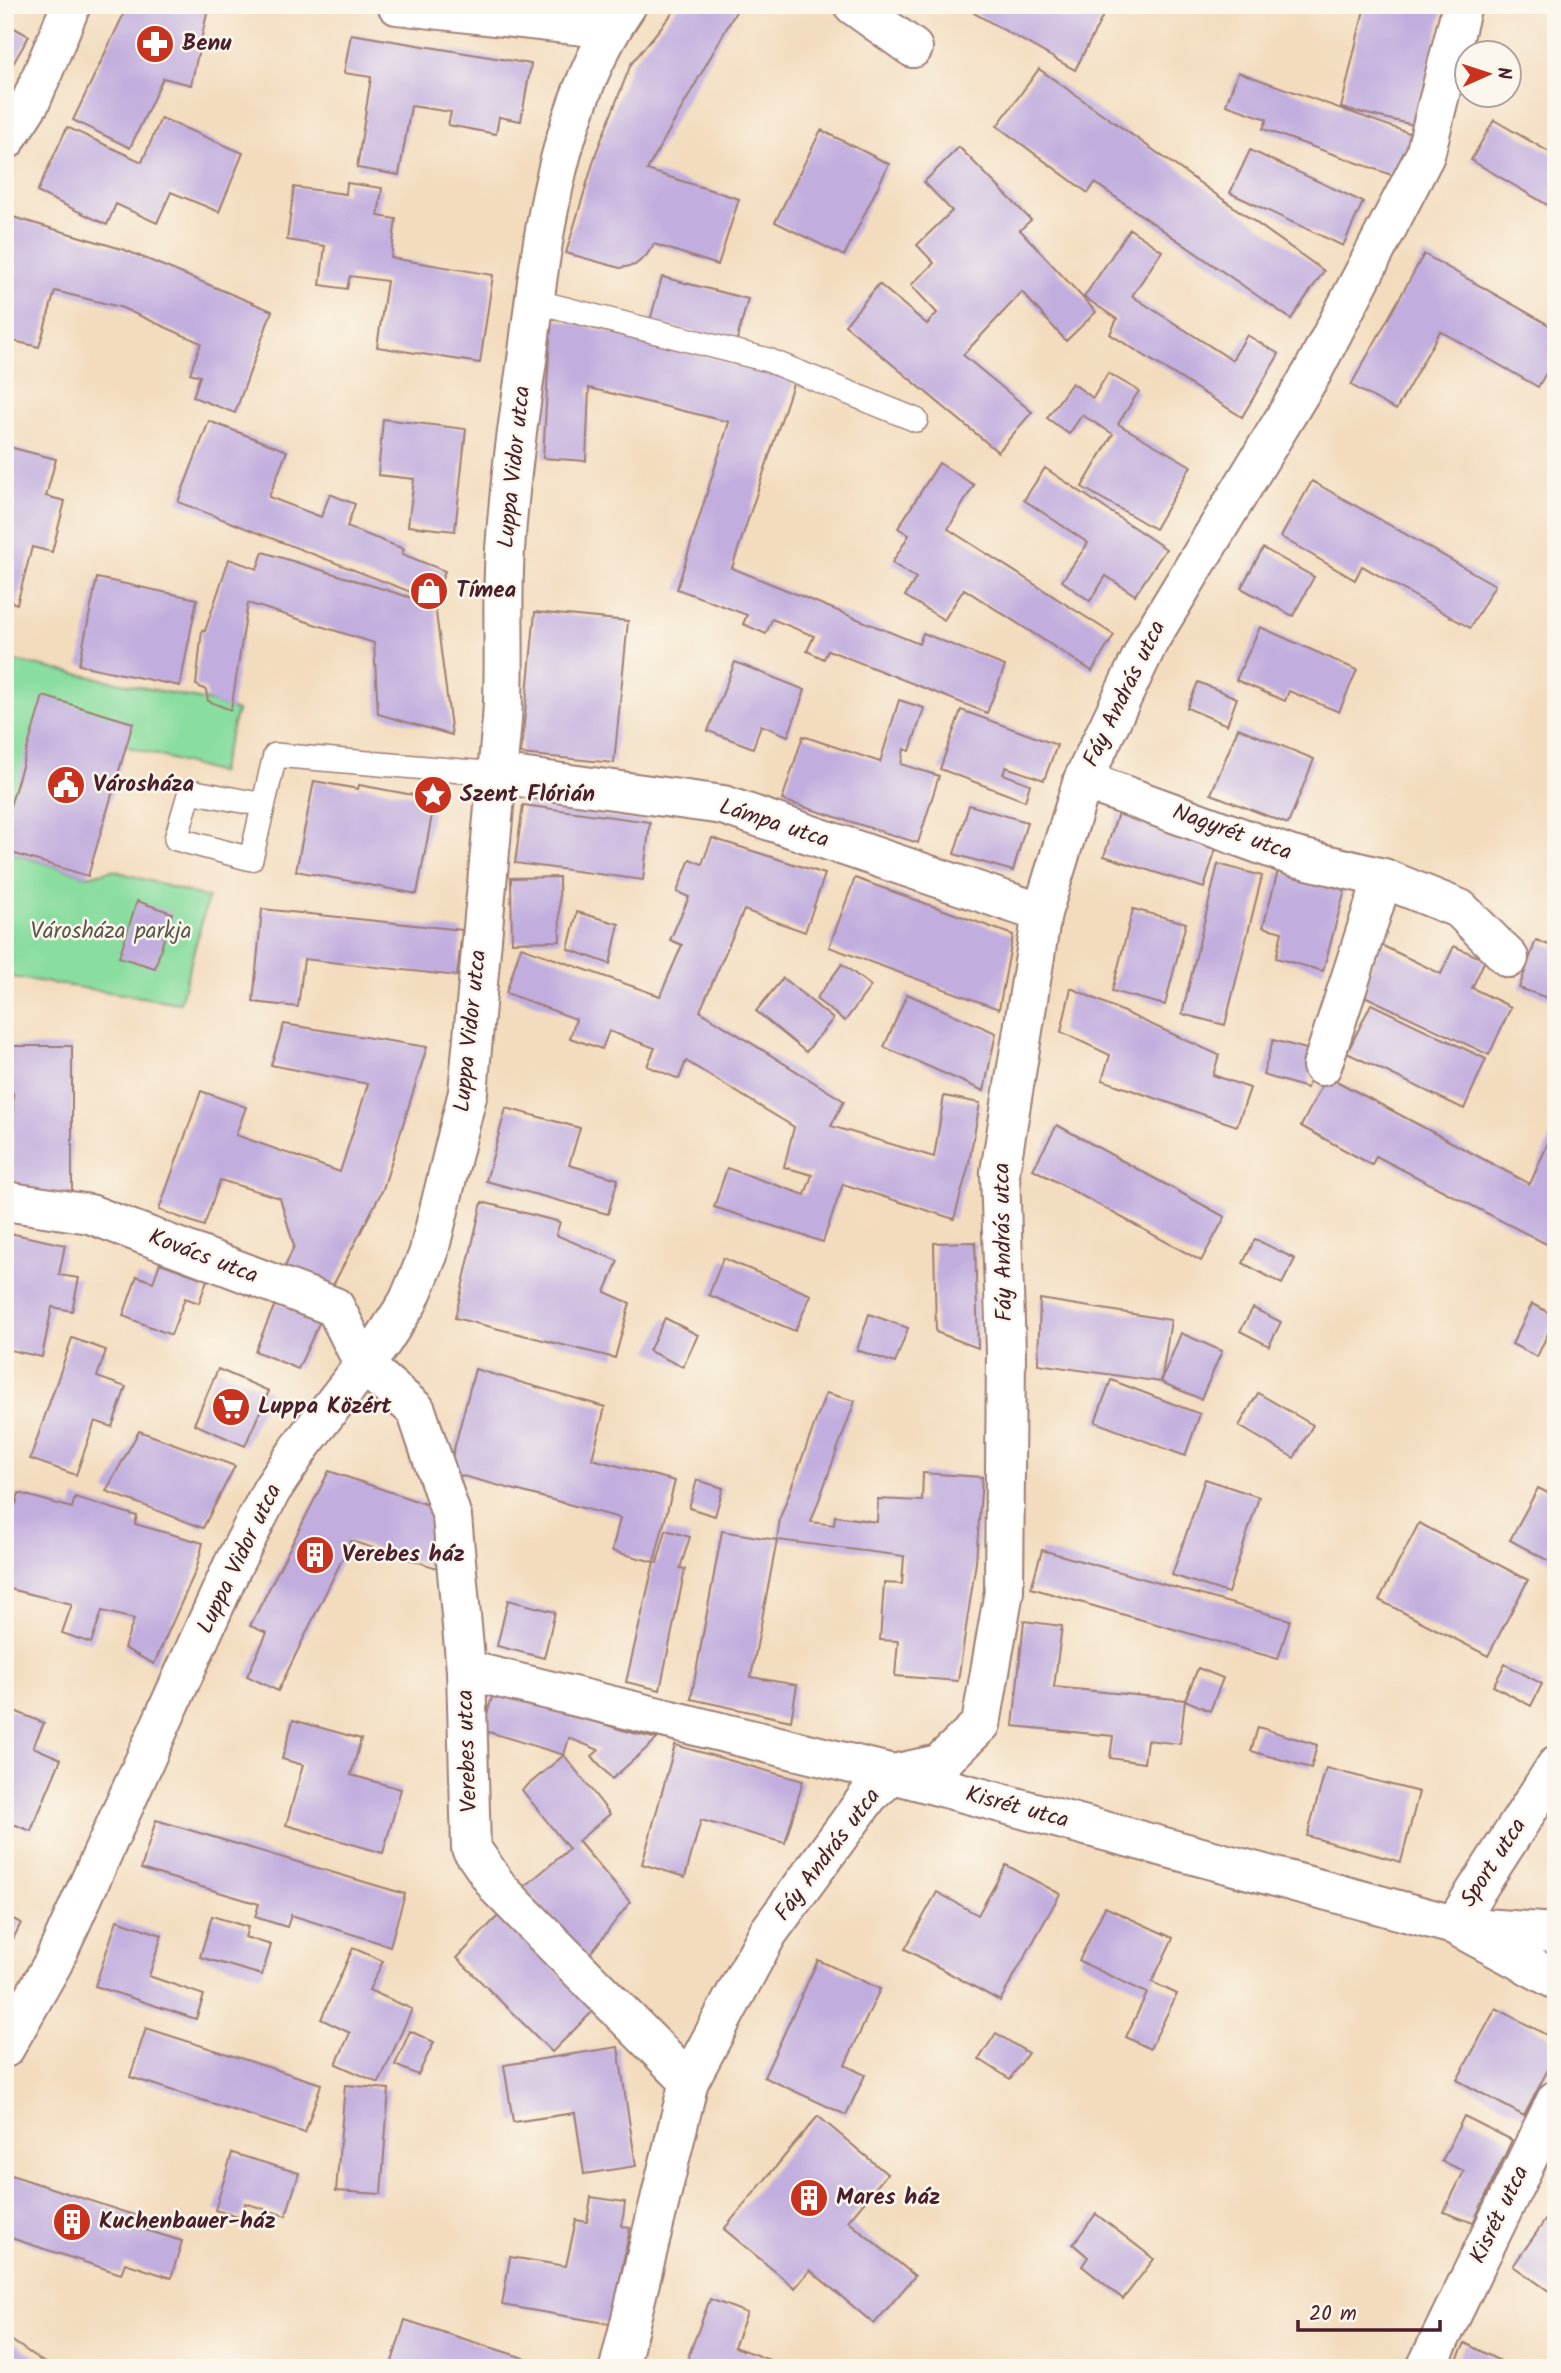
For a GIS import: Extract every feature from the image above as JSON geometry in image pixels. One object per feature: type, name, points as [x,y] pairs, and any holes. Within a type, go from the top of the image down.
[{"type":"street","points":[[5,141],[31,101],[71,5]]},
{"type":"street","points":[[397,5],[619,17]]},
{"type":"street","points":[[853,5],[913,48]]},
{"type":"street","name":"Fáy András utca","points":[[619,2368],[689,2081],[768,1933],[869,1795],[893,1774],[939,1763],[981,1724],[1002,1605],[1006,1352],[1000,1172],[1042,913],[1083,780],[1149,641],[1312,373],[1425,155],[1462,5]]},
{"type":"street","name":"Luppa Vidor utca","points":[[5,2048],[53,1963],[233,1565],[271,1491],[408,1303],[423,1267],[454,1155],[468,1092],[506,662],[505,552],[534,301],[547,218],[567,130],[619,17]]},
{"type":"street","name":"Lámpa utca","points":[[497,774],[723,805],[1042,913]]},
{"type":"street","name":"Nagyrét utca","points":[[1083,780],[1292,856],[1383,878],[1460,909],[1509,958]]},
{"type":"street","points":[[1322,1066],[1383,878]]},
{"type":"street","name":"Kovács utca","points":[[5,1201],[90,1214],[335,1307],[364,1365]]},
{"type":"street","name":"Verebes utca","points":[[364,1365],[416,1410],[452,1517],[466,1670],[471,1848],[499,1889],[689,2081]]},
{"type":"street","name":"Kisrét utca","points":[[466,1670],[893,1774],[1454,1925],[1556,1980]]},
{"type":"street","name":"Sport utca","points":[[1454,1925],[1556,1766]]},
{"type":"street","points":[[1454,1925],[1556,1933]]},
{"type":"street","name":"Kisrét utca","points":[[1426,2368],[1556,2100]]},
{"type":"lane","points":[[534,301],[768,360],[916,420]]},
{"type":"lane","points":[[263,804],[275,755],[497,774]]},
{"type":"green space","points":[[5,659],[208,701],[237,711],[219,773],[126,746],[5,823]]},
{"type":"green space","name":"Városháza parkja","points":[[5,851],[88,876],[112,870],[208,898],[180,1003],[5,976]]},
{"type":"building","name":"Benu","points":[[128,5],[190,5],[208,9],[191,85],[163,78],[130,148],[73,120]]},
{"type":"building","points":[[679,5],[738,8],[647,170],[739,199],[718,265],[654,244],[646,256],[635,265],[620,268],[566,253],[596,153],[631,64]]},
{"type":"building","points":[[971,5],[1097,5],[1106,10],[1075,70],[974,13]]},
{"type":"building","points":[[1365,5],[1444,5],[1414,125],[1341,108]]},
{"type":"building","points":[[5,23],[29,36],[5,78]]},
{"type":"building","points":[[351,34],[531,64],[521,121],[499,117],[496,134],[448,125],[451,112],[411,106],[399,175],[357,168],[371,77],[344,73]]},
{"type":"building","points":[[1039,69],[1324,271],[1291,319],[1095,183],[1088,193],[997,126]]},
{"type":"building","points":[[1238,72],[1412,134],[1397,177],[1263,129],[1267,119],[1226,105]]},
{"type":"building","points":[[161,118],[243,153],[219,212],[171,192],[157,223],[116,204],[107,225],[37,192],[67,127],[142,162]]},
{"type":"building","points":[[1494,120],[1556,156],[1556,210],[1471,160]]},
{"type":"building","points":[[821,130],[889,164],[844,256],[775,222]]},
{"type":"building","points":[[959,147],[1031,220],[1020,230],[1096,312],[1066,341],[1022,292],[963,355],[1032,412],[998,452],[845,325],[879,284],[927,324],[937,313],[911,285],[934,263],[917,245],[952,211],[924,182]]},
{"type":"building","points":[[1250,150],[1363,202],[1343,246],[1230,193]]},
{"type":"building","points":[[347,183],[382,188],[378,216],[396,219],[391,258],[493,275],[480,363],[377,347],[387,281],[350,276],[347,289],[320,285],[325,246],[287,240],[294,187],[346,194]]},
{"type":"building","points":[[13,217],[125,250],[272,311],[235,413],[193,397],[200,376],[190,373],[201,343],[120,307],[55,291],[39,347],[5,339],[5,241]]},
{"type":"building","points":[[1130,229],[1162,251],[1132,296],[1232,360],[1247,335],[1279,354],[1242,417],[1110,334],[1117,319],[1084,297]]},
{"type":"building","points":[[1424,254],[1556,329],[1556,356],[1538,387],[1440,331],[1396,410],[1351,385]]},
{"type":"building","points":[[662,277],[748,299],[736,343],[650,321]]},
{"type":"building","points":[[551,318],[795,378],[732,568],[919,644],[923,633],[1005,666],[987,713],[828,650],[824,659],[807,651],[814,636],[772,619],[766,634],[743,624],[747,615],[677,589],[729,422],[589,388],[586,461],[543,458]]},
{"type":"building","points":[[1108,373],[1139,391],[1118,424],[1191,466],[1155,529],[1082,487],[1113,434],[1082,415],[1069,434],[1047,418],[1072,383],[1093,398]]},
{"type":"building","points":[[383,419],[466,429],[455,531],[408,526],[414,479],[378,475]]},
{"type":"building","points":[[209,421],[287,451],[269,497],[321,517],[330,494],[355,504],[347,527],[404,549],[402,554],[445,571],[434,601],[178,502]]},
{"type":"building","points":[[5,446],[56,459],[46,496],[65,501],[52,552],[32,547],[17,604],[5,600]]},
{"type":"building","points":[[939,463],[974,485],[948,529],[1114,635],[1092,671],[964,589],[944,620],[905,596],[916,578],[892,563],[909,535],[898,528]]},
{"type":"building","points":[[1045,468],[1166,549],[1135,595],[1106,576],[1090,601],[1062,581],[1088,543],[1024,500]]},
{"type":"building","points":[[1312,481],[1495,585],[1470,628],[1362,566],[1355,580],[1281,537]]},
{"type":"building","points":[[1263,548],[1314,577],[1293,616],[1241,588]]},
{"type":"building","points":[[263,552],[435,605],[452,735],[378,714],[374,643],[248,603],[231,710],[208,701],[206,690],[196,685],[202,630],[205,631],[229,559],[257,569]]},
{"type":"building","points":[[97,578],[197,599],[180,686],[79,665]]},
{"type":"building","points":[[535,612],[628,621],[614,763],[521,754]]},
{"type":"building","points":[[1260,627],[1357,670],[1339,712],[1289,691],[1285,701],[1236,680]]},
{"type":"building","points":[[735,662],[805,690],[788,736],[761,725],[753,748],[708,731]]},
{"type":"building","points":[[1198,682],[1237,698],[1227,725],[1187,708]]},
{"type":"building","name":"Városháza","points":[[43,696],[133,723],[88,876],[5,851],[5,823]]},
{"type":"building","points":[[899,700],[924,708],[910,751],[904,749],[901,764],[939,776],[918,843],[782,800],[803,736],[880,762]]},
{"type":"building","points":[[961,710],[1057,745],[1044,780],[1006,767],[1003,774],[1030,784],[1025,801],[940,769]]},
{"type":"building","points":[[1238,728],[1314,759],[1288,824],[1211,794]]},
{"type":"building","points":[[314,781],[358,789],[359,785],[435,799],[417,894],[296,871]]},
{"type":"building","points":[[523,805],[650,822],[643,880],[515,863]]},
{"type":"building","points":[[969,805],[1027,822],[1013,871],[954,854]]},
{"type":"building","points":[[1118,813],[1217,845],[1204,888],[1104,856]]},
{"type":"building","points":[[712,838],[825,874],[805,932],[744,910],[700,1011],[844,1101],[831,1126],[934,1157],[944,1096],[980,1103],[968,1168],[954,1219],[843,1184],[823,1242],[714,1207],[727,1168],[805,1195],[812,1175],[784,1167],[794,1127],[686,1061],[679,1079],[647,1066],[655,1048],[609,1031],[602,1049],[570,1038],[576,1019],[506,993],[521,947],[660,996],[682,945],[670,940],[689,897],[677,892],[690,859],[702,864]]},
{"type":"building","points":[[1218,864],[1262,876],[1225,1025],[1182,1014]]},
{"type":"building","points":[[1278,871],[1345,890],[1323,971],[1276,958],[1282,932],[1263,927]]},
{"type":"building","points":[[559,877],[560,941],[512,942],[511,878]]},
{"type":"building","points":[[855,878],[1013,935],[999,1009],[829,947]]},
{"type":"building","points":[[137,901],[172,913],[155,968],[119,957]]},
{"type":"building","points":[[262,909],[462,930],[457,976],[304,959],[298,1007],[253,1002]]},
{"type":"building","points":[[1133,909],[1186,923],[1165,1005],[1112,991]]},
{"type":"building","points":[[577,912],[619,924],[610,964],[568,949]]},
{"type":"building","points":[[1536,940],[1556,948],[1556,1001],[1519,988]]},
{"type":"building","points":[[1381,945],[1441,974],[1454,946],[1485,960],[1472,988],[1511,1007],[1489,1055],[1358,993]]},
{"type":"building","points":[[842,964],[871,986],[845,1021],[816,999]]},
{"type":"building","points":[[783,978],[833,1019],[806,1052],[756,1011]]},
{"type":"building","points":[[1071,988],[1219,1055],[1213,1075],[1250,1088],[1237,1126],[1102,1080],[1110,1055],[1061,1032]]},
{"type":"building","points":[[907,994],[996,1033],[984,1091],[884,1047]]},
{"type":"building","points":[[1371,1004],[1486,1059],[1464,1109],[1347,1053]]},
{"type":"building","points":[[284,1024],[427,1047],[383,1189],[329,1293],[282,1274],[294,1246],[280,1198],[220,1180],[204,1226],[159,1210],[201,1091],[246,1107],[236,1135],[340,1172],[368,1084],[271,1065]]},
{"type":"building","points":[[1273,1040],[1317,1052],[1307,1088],[1263,1075]]},
{"type":"building","points":[[5,1046],[72,1046],[72,1194],[12,1193],[13,1093],[5,1093]]},
{"type":"building","points":[[1327,1076],[1530,1184],[1556,1125],[1556,1264],[1548,1260],[1554,1248],[1376,1156],[1372,1165],[1301,1126]]},
{"type":"building","points":[[506,1108],[580,1128],[569,1165],[618,1179],[608,1214],[486,1181]]},
{"type":"building","points":[[1057,1125],[1225,1217],[1201,1261],[1033,1169]]},
{"type":"building","points":[[482,1202],[560,1222],[556,1235],[618,1261],[605,1292],[630,1303],[615,1358],[455,1318]]},
{"type":"building","points":[[5,1232],[65,1245],[59,1275],[79,1278],[72,1311],[52,1307],[42,1357],[5,1349]]},
{"type":"building","points":[[1255,1239],[1295,1259],[1282,1284],[1243,1263]]},
{"type":"building","points":[[975,1242],[978,1348],[936,1332],[934,1243]]},
{"type":"building","points":[[723,1258],[811,1295],[795,1331],[709,1295]]},
{"type":"building","points":[[160,1263],[207,1280],[199,1303],[185,1298],[171,1335],[123,1316],[137,1276],[153,1282]]},
{"type":"building","points":[[1040,1299],[1171,1320],[1161,1382],[1038,1364]]},
{"type":"building","points":[[276,1302],[320,1321],[298,1369],[255,1351]]},
{"type":"building","points":[[1532,1304],[1556,1316],[1537,1357],[1512,1344]]},
{"type":"building","points":[[1253,1308],[1281,1322],[1269,1346],[1240,1331]]},
{"type":"building","points":[[869,1314],[908,1328],[895,1363],[857,1350]]},
{"type":"building","points":[[665,1318],[698,1335],[683,1367],[649,1351]]},
{"type":"building","points":[[1181,1333],[1222,1351],[1201,1399],[1161,1382]]},
{"type":"building","points":[[72,1338],[106,1350],[97,1377],[126,1387],[112,1427],[95,1421],[76,1475],[30,1459]]},
{"type":"building","name":"Luppa Közért","points":[[218,1369],[269,1391],[245,1446],[194,1424]]},
{"type":"building","points":[[475,1369],[605,1407],[592,1459],[675,1481],[654,1562],[612,1551],[620,1518],[448,1472]]},
{"type":"building","points":[[1111,1380],[1200,1414],[1185,1456],[1095,1422]]},
{"type":"building","points":[[826,1393],[855,1401],[811,1522],[834,1525],[835,1516],[877,1522],[878,1499],[922,1501],[923,1473],[982,1477],[976,1562],[958,1681],[895,1676],[898,1641],[880,1640],[884,1583],[902,1584],[904,1556],[777,1540],[780,1518]]},
{"type":"building","points":[[1258,1393],[1313,1425],[1294,1458],[1239,1426]]},
{"type":"building","points":[[139,1431],[235,1466],[203,1528],[106,1491]]},
{"type":"building","name":"Verebes ház","points":[[329,1471],[437,1508],[437,1568],[351,1541],[278,1691],[247,1676],[267,1633],[250,1626]]},
{"type":"building","points":[[1205,1479],[1259,1497],[1228,1593],[1172,1575]]},
{"type":"building","points":[[697,1480],[723,1488],[715,1516],[689,1508]]},
{"type":"building","points":[[1538,1488],[1556,1497],[1556,1565],[1510,1540]]},
{"type":"building","points":[[19,1493],[72,1508],[75,1497],[137,1516],[135,1524],[203,1543],[196,1570],[154,1664],[124,1648],[134,1619],[102,1611],[91,1643],[62,1633],[72,1604],[5,1588],[5,1501],[16,1504]]},
{"type":"building","points":[[1419,1523],[1528,1580],[1488,1656],[1379,1600]]},
{"type":"building","points":[[666,1530],[690,1537],[680,1568],[685,1569],[660,1690],[626,1682],[654,1562],[657,1563]]},
{"type":"building","points":[[722,1531],[777,1540],[751,1677],[797,1685],[791,1721],[691,1699]]},
{"type":"building","points":[[1042,1550],[1290,1620],[1278,1659],[1031,1588]]},
{"type":"building","points":[[508,1600],[555,1612],[544,1658],[497,1646]]},
{"type":"building","points":[[1024,1621],[1062,1626],[1054,1687],[1185,1700],[1180,1744],[1147,1740],[1144,1763],[1110,1758],[1113,1736],[1013,1726]]},
{"type":"building","points":[[1505,1664],[1542,1684],[1531,1706],[1493,1686]]},
{"type":"building","points":[[1198,1668],[1223,1678],[1210,1711],[1185,1700]]},
{"type":"building","points":[[495,1688],[657,1739],[612,1779],[592,1756],[599,1750],[569,1738],[564,1755],[482,1730]]},
{"type":"building","points":[[5,1707],[44,1723],[33,1747],[61,1759],[31,1831],[5,1821]]},
{"type":"building","points":[[293,1720],[361,1739],[351,1775],[401,1789],[383,1853],[286,1825],[303,1765],[282,1759]]},
{"type":"building","points":[[1258,1727],[1317,1745],[1311,1768],[1251,1751]]},
{"type":"building","points":[[675,1745],[803,1781],[785,1843],[701,1820],[685,1877],[642,1864]]},
{"type":"building","points":[[564,1755],[610,1814],[578,1841],[630,1902],[586,1959],[524,1887],[569,1849],[522,1790]]},
{"type":"building","points":[[1326,1768],[1419,1792],[1401,1862],[1307,1836]]},
{"type":"building","points":[[156,1820],[405,1894],[390,1946],[291,1915],[287,1927],[255,1917],[259,1904],[141,1869]]},
{"type":"building","points":[[1006,1865],[1060,1894],[1000,2001],[905,1949],[937,1892],[978,1915]]},
{"type":"building","points":[[1105,1907],[1173,1938],[1152,1982],[1177,1994],[1150,2049],[1126,2037],[1147,1993],[1079,1961]]},
{"type":"building","points":[[5,1915],[21,1923],[5,1955]]},
{"type":"building","points":[[499,1915],[595,2009],[552,2052],[457,1958]]},
{"type":"building","points":[[212,1916],[248,1927],[245,1937],[271,1945],[262,1975],[200,1957]]},
{"type":"building","points":[[117,1920],[162,1935],[149,1976],[204,1995],[196,2019],[95,1986]]},
{"type":"building","points":[[353,1948],[383,1961],[369,1990],[412,2009],[379,2083],[336,2064],[350,2033],[321,2019]]},
{"type":"building","points":[[818,1960],[880,1989],[845,2065],[865,2075],[846,2115],[764,2077]]},
{"type":"building","points":[[1496,2008],[1556,2040],[1556,2054],[1524,2116],[1457,2080]]},
{"type":"building","points":[[146,2028],[321,2084],[305,2133],[130,2077]]},
{"type":"building","points":[[410,2031],[434,2042],[418,2075],[395,2065]]},
{"type":"building","points":[[996,2033],[1028,2053],[1010,2079],[979,2059]]},
{"type":"building","points":[[618,2047],[636,2166],[584,2174],[575,2113],[513,2122],[504,2065]]},
{"type":"building","points":[[345,2085],[389,2089],[381,2194],[336,2191]]},
{"type":"building","name":"Mares ház","points":[[818,2116],[887,2174],[848,2221],[915,2276],[874,2324],[810,2270],[795,2288],[724,2229]]},
{"type":"building","points":[[1464,2116],[1512,2140],[1473,2223],[1444,2212],[1464,2171],[1442,2161]]},
{"type":"building","points":[[232,2153],[299,2173],[286,2216],[245,2203],[241,2218],[215,2210]]},
{"type":"building","name":"Kuchenbauer-ház","points":[[5,2173],[140,2217],[136,2227],[182,2241],[171,2278],[125,2263],[121,2274],[5,2236]]},
{"type":"building","points":[[591,2197],[625,2202],[622,2226],[630,2228],[611,2324],[502,2305],[510,2257],[566,2266],[576,2220],[587,2222]]},
{"type":"building","points":[[1556,2205],[1556,2296],[1513,2266]]},
{"type":"building","points":[[1096,2214],[1154,2259],[1123,2299],[1082,2266],[1088,2257],[1073,2244]]},
{"type":"building","points":[[710,2299],[747,2313],[734,2347],[784,2365],[783,2368],[684,2368]]},
{"type":"building","points":[[405,2320],[552,2367],[552,2368],[390,2368]]},
{"type":"building","points":[[5,2336],[52,2368],[5,2368]]},
{"type":"building","points":[[1465,2343],[1513,2368],[1453,2368]]},
{"type":"place","name":"Benu","points":[[155,44]]},
{"type":"place","name":"Tímea","points":[[429,591]]},
{"type":"place","name":"Városháza","points":[[66,785]]},
{"type":"place","name":"Szent Flórián","points":[[433,795]]},
{"type":"place","name":"Luppa Közért","points":[[231,1407]]},
{"type":"place","name":"Verebes ház","points":[[315,1555]]},
{"type":"place","name":"Mares ház","points":[[809,2198]]},
{"type":"place","name":"Kuchenbauer-ház","points":[[72,2222]]}]
